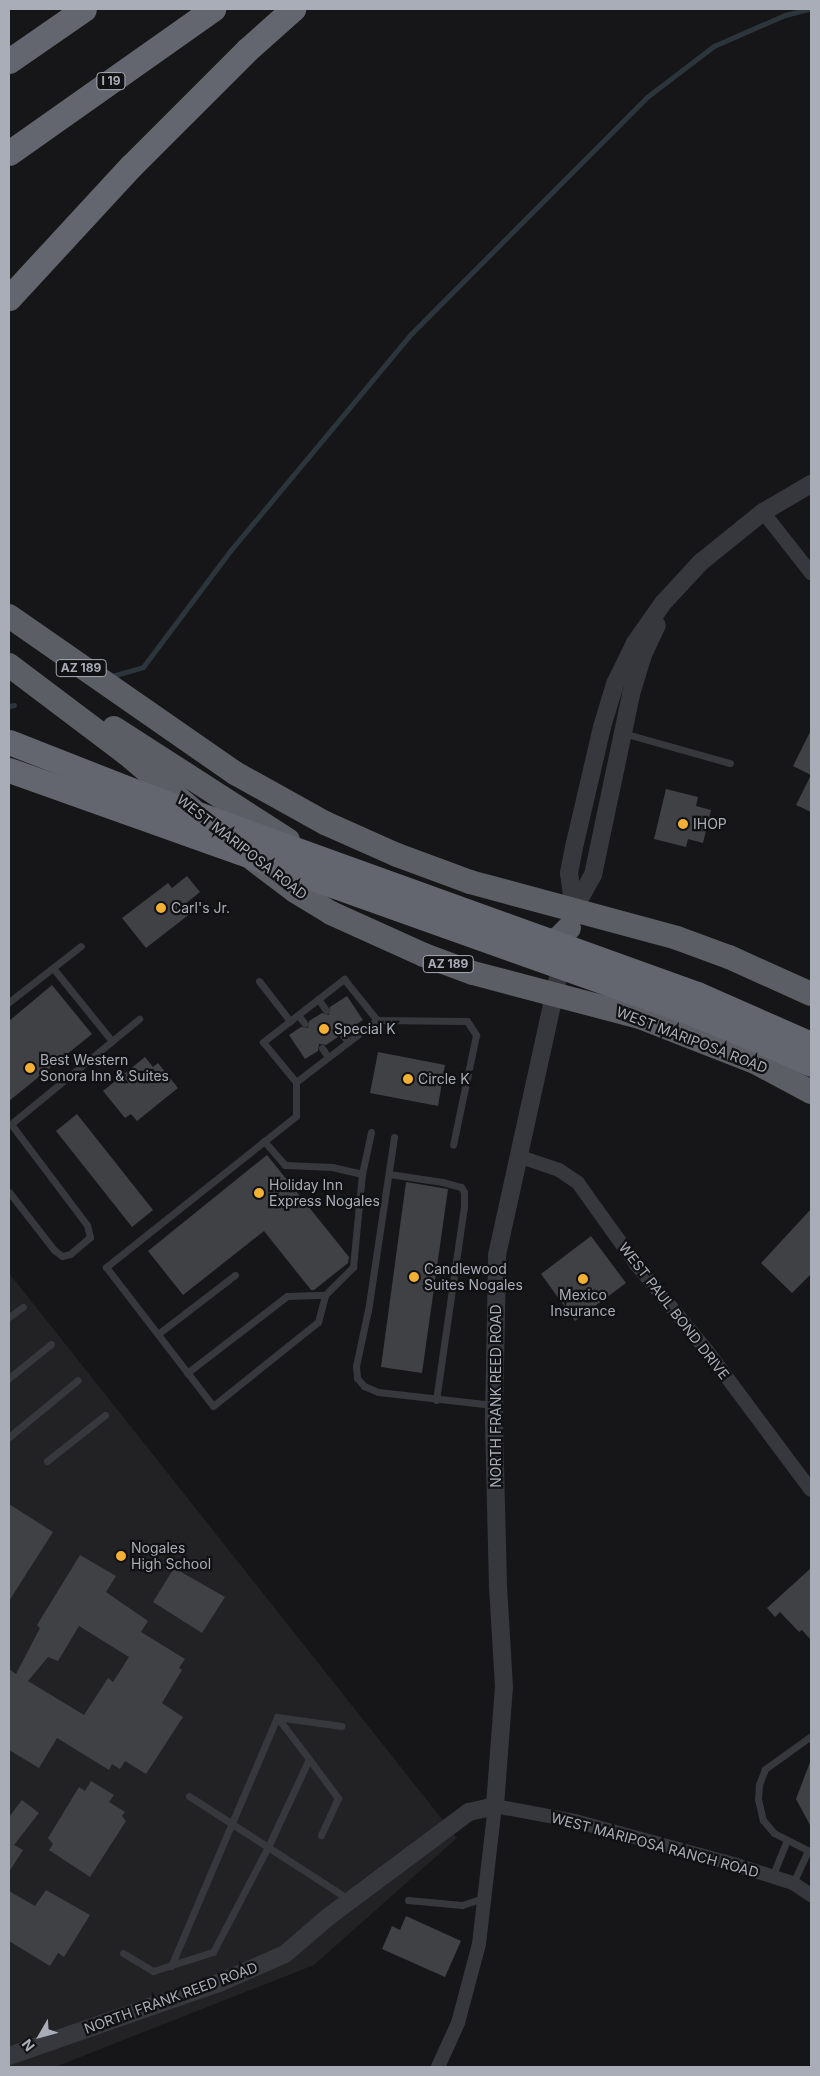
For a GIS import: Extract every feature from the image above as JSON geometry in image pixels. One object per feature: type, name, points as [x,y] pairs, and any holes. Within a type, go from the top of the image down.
[{"type":"highway","points":[[9,61],[84,9]]},
{"type":"highway","name":"I 19","points":[[9,153],[213,9]]},
{"type":"highway","points":[[9,298],[131,166],[247,50],[293,9]]},
{"type":"highway","name":"AZ 189","points":[[9,616],[154,719],[242,777],[334,827],[397,855],[572,918],[677,938],[729,956],[811,994]]},
{"type":"highway","name":"WEST MARIPOSA ROAD","points":[[9,665],[131,747],[227,839],[294,891],[331,913],[424,955],[473,973],[554,993],[649,1020],[755,1062],[811,1092]]},
{"type":"highway","points":[[9,742],[693,1003],[758,1040],[811,1064]]},
{"type":"highway","points":[[131,747],[272,831],[358,879],[450,916],[528,943],[541,944],[559,938],[572,918]]},
{"type":"highway","points":[[9,770],[811,1044]]},
{"type":"street","points":[[572,918],[569,873],[602,728],[615,684],[635,643],[653,615],[688,576],[722,544],[764,512],[811,484]]},
{"type":"street","points":[[764,512],[811,573]]},
{"type":"street","points":[[572,918],[593,875],[622,733],[642,657],[656,626],[688,576]]},
{"type":"street","points":[[602,728],[622,733]]},
{"type":"street","name":"NORTH FRANK REED ROAD","points":[[438,2067],[458,2023],[478,1944],[495,1806],[504,1687],[498,1587],[494,1404],[497,1255],[572,918]]},
{"type":"street","name":"WEST PAUL BOND DRIVE","points":[[518,1156],[559,1170],[578,1183],[636,1264],[708,1352],[811,1490]]},
{"type":"street","name":"NORTH FRANK REED ROAD","points":[[9,2056],[219,1983],[285,1954],[351,1900],[469,1812],[495,1806]]},
{"type":"street","name":"WEST MARIPOSA RANCH ROAD","points":[[495,1806],[575,1821],[715,1859],[793,1883],[811,1895]]},
{"type":"lane","points":[[622,733],[730,763]]},
{"type":"lane","points":[[9,1002],[81,946]]},
{"type":"lane","points":[[53,968],[112,1041]]},
{"type":"lane","points":[[371,1132],[362,1174],[353,1267],[324,1295],[318,1322],[213,1406],[106,1267],[296,1116],[296,1082],[263,1042],[344,979],[376,1020]]},
{"type":"lane","points":[[259,981],[290,1021]]},
{"type":"lane","points":[[318,999],[326,1010]]},
{"type":"lane","points":[[298,1015],[305,1024]]},
{"type":"lane","points":[[9,1192],[54,1250],[62,1256],[70,1254],[90,1237],[87,1225],[10,1125],[139,1019]]},
{"type":"lane","points":[[296,1082],[376,1020],[467,1021],[476,1035],[453,1144]]},
{"type":"lane","points":[[342,1034],[348,1042]]},
{"type":"lane","points":[[322,1048],[328,1057]]},
{"type":"lane","points":[[394,1137],[368,1310],[356,1366],[357,1378],[364,1386],[378,1392],[436,1400],[494,1404]]},
{"type":"lane","points":[[264,1141],[286,1165],[332,1167],[362,1174]]},
{"type":"lane","points":[[389,1174],[442,1182],[460,1187],[464,1192],[464,1206],[436,1400]]},
{"type":"lane","points":[[158,1334],[234,1275]]},
{"type":"lane","points":[[188,1373],[286,1296],[324,1295]]},
{"type":"lane","points":[[9,1317],[23,1307]]},
{"type":"lane","points":[[9,1378],[51,1344]]},
{"type":"lane","points":[[9,1437],[78,1380]]},
{"type":"lane","points":[[48,1461],[105,1415]]},
{"type":"lane","points":[[277,1717],[341,1726]]},
{"type":"lane","points":[[277,1717],[338,1798],[321,1835]]},
{"type":"lane","points":[[170,1966],[277,1717]]},
{"type":"lane","points":[[793,1883],[810,1851],[774,1833],[763,1820],[758,1799],[759,1785],[766,1769],[811,1736]]},
{"type":"lane","points":[[123,1953],[154,1971],[213,1952],[268,1847],[309,1759]]},
{"type":"lane","points":[[189,1796],[351,1900]]},
{"type":"lane","points":[[772,1877],[786,1840]]},
{"type":"lane","points":[[408,1900],[462,1905],[484,1898]]},
{"type":"shaded area","name":"Nogales High School","points":[[9,1273],[457,1838],[314,1965],[55,2067],[9,2067]]},
{"type":"building","points":[[811,730],[811,775],[793,766]]},
{"type":"building","points":[[811,775],[811,812],[796,805]]},
{"type":"building","name":"IHOP","points":[[666,789],[698,797],[696,806],[711,810],[703,843],[688,839],[686,847],[654,839]]},
{"type":"building","name":"Carl's Jr.","points":[[187,876],[200,892],[185,904],[191,913],[146,948],[122,918],[168,883],[172,888]]},
{"type":"building","name":"Best Western Sonora Inn & Suites","points":[[52,985],[92,1034],[9,1101],[9,1021]]},
{"type":"building","name":"Special K","points":[[347,996],[363,1020],[346,1031],[339,1030],[338,1037],[326,1045],[319,1044],[318,1051],[305,1059],[289,1035],[301,1027],[308,1028],[309,1021],[322,1013],[329,1015],[330,1007]]},
{"type":"building","name":"Circle K","points":[[378,1052],[445,1065],[438,1106],[370,1093]]},
{"type":"building","points":[[145,1057],[153,1067],[158,1063],[178,1088],[137,1121],[131,1114],[125,1118],[103,1091]]},
{"type":"building","points":[[77,1114],[153,1210],[132,1227],[56,1131]]},
{"type":"building","name":"Holiday Inn Express Nogales","points":[[267,1155],[349,1257],[348,1263],[314,1290],[311,1290],[264,1231],[183,1295],[148,1251]]},
{"type":"building","name":"Candlewood Suites Nogales","points":[[406,1182],[448,1189],[422,1373],[381,1367]]},
{"type":"building","points":[[811,1209],[811,1274],[792,1293],[761,1263]]},
{"type":"building","name":"Mexico Insurance","points":[[591,1236],[626,1283],[575,1321],[541,1274]]},
{"type":"building","points":[[9,1504],[53,1532],[9,1601]]},
{"type":"building","points":[[80,1555],[116,1576],[106,1592],[148,1621],[141,1632],[185,1659],[179,1668],[182,1670],[162,1703],[183,1717],[146,1774],[125,1761],[120,1769],[112,1764],[109,1770],[57,1738],[39,1768],[9,1750],[9,1669],[16,1674],[40,1628],[37,1625]],"holes":[[[79,1626],[129,1657],[113,1682],[108,1678],[84,1715],[28,1681],[48,1657],[58,1661]]]},
{"type":"building","points":[[174,1568],[225,1597],[202,1633],[153,1602]]},
{"type":"building","points":[[811,1568],[811,1640],[802,1630],[799,1632],[780,1612],[775,1617],[767,1608]]},
{"type":"building","points":[[811,1763],[811,1827],[796,1799]]},
{"type":"building","points":[[91,1781],[114,1795],[109,1802],[125,1812],[122,1816],[126,1821],[90,1877],[49,1850],[53,1844],[48,1838],[79,1787],[85,1791]]},
{"type":"building","points":[[22,1800],[39,1813],[14,1845],[23,1850],[9,1872],[9,1817]]},
{"type":"building","points":[[46,1890],[90,1915],[64,1957],[58,1953],[50,1966],[9,1941],[9,1891],[35,1906]]},
{"type":"building","points":[[406,1916],[461,1941],[445,1977],[382,1949],[392,1926],[400,1930]]},
{"type":"waterway","points":[[112,676],[143,667],[231,550],[411,334],[647,97],[714,46],[785,15],[809,9]]},
{"type":"waterway","points":[[9,706],[14,705]]},
{"type":"place","name":"IHOP","points":[[683,824]]},
{"type":"place","name":"Carl's Jr.","points":[[161,908]]},
{"type":"place","name":"Special K","points":[[324,1029]]},
{"type":"place","name":"Best Western Sonora Inn & Suites","points":[[30,1068]]},
{"type":"place","name":"Circle K","points":[[408,1079]]},
{"type":"place","name":"Holiday Inn Express Nogales","points":[[259,1193]]},
{"type":"place","name":"Candlewood Suites Nogales","points":[[414,1277]]},
{"type":"place","name":"Mexico Insurance","points":[[583,1279]]},
{"type":"place","name":"Nogales High School","points":[[121,1556]]}]
